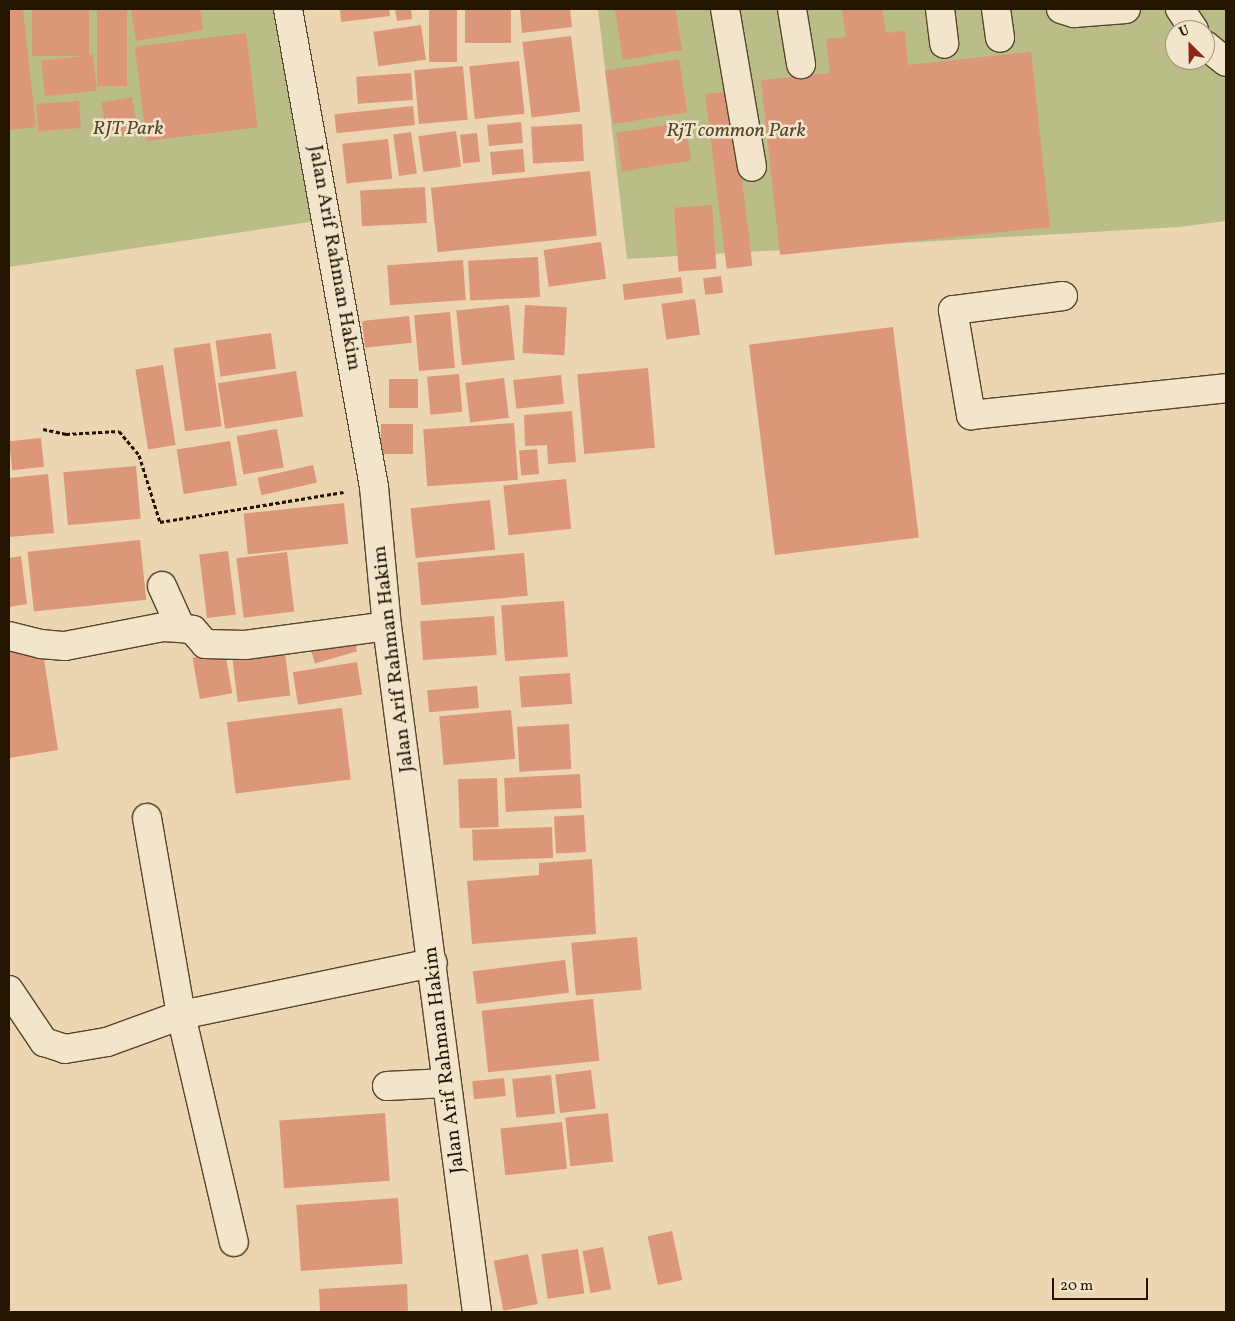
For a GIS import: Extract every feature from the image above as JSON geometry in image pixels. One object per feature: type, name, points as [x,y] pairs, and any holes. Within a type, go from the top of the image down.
[{"type":"street","name":"Jalan Arif Rahman Hakim","points":[[288,9],[374,487],[387,626],[434,963],[446,1083],[477,1312]]},
{"type":"street","points":[[725,9],[752,167]]},
{"type":"street","points":[[792,9],[801,64]]},
{"type":"street","points":[[940,9],[944,44]]},
{"type":"street","points":[[996,9],[1000,38]]},
{"type":"street","points":[[1061,9],[1074,13],[1126,9]]},
{"type":"street","points":[[1180,9],[1187,20]]},
{"type":"street","points":[[1215,53],[1226,62]]},
{"type":"street","points":[[1063,296],[953,310],[971,415],[1226,388]]},
{"type":"street","points":[[162,586],[181,628]]},
{"type":"street","points":[[9,636],[41,644],[65,646],[163,627],[193,630],[205,644],[246,645],[387,626]]},
{"type":"street","points":[[147,818],[181,1015],[234,1242]]},
{"type":"street","points":[[9,990],[44,1042],[65,1049],[107,1042],[181,1015],[434,963]]},
{"type":"street","points":[[387,1086],[446,1083]]},
{"type":"path","points":[[43,429],[66,434],[119,431],[139,455],[160,522],[374,487]]},
{"type":"green space","name":"RJT Park","points":[[9,9],[287,9],[323,220],[9,267]]},
{"type":"green space","name":"RjT common Park","points":[[598,9],[1226,9],[1226,221],[1179,227],[627,259]]},
{"type":"building","points":[[9,9],[23,9],[36,127],[9,130]]},
{"type":"building","points":[[32,9],[89,9],[89,56],[32,56]]},
{"type":"building","points":[[97,9],[127,9],[127,86],[97,86]]},
{"type":"building","points":[[131,9],[200,9],[203,30],[136,41]]},
{"type":"building","points":[[340,9],[389,9],[390,16],[341,22]]},
{"type":"building","points":[[395,9],[411,9],[412,19],[397,21]]},
{"type":"building","points":[[429,9],[457,9],[457,62],[429,62]]},
{"type":"building","points":[[465,9],[511,9],[511,43],[465,43]]},
{"type":"building","points":[[520,9],[570,9],[572,27],[522,33]]},
{"type":"building","points":[[615,9],[675,9],[682,50],[623,60]]},
{"type":"building","points":[[842,9],[882,9],[886,33],[905,31],[908,65],[1031,52],[1050,227],[780,255],[761,80],[830,73],[826,39],[846,37]]},
{"type":"building","points":[[421,25],[426,60],[378,66],[373,32]]},
{"type":"building","points":[[246,33],[258,127],[146,141],[135,47]]},
{"type":"building","points":[[571,36],[580,111],[532,117],[522,42]]},
{"type":"building","points":[[93,55],[97,91],[45,96],[41,60]]},
{"type":"building","points":[[679,59],[687,112],[613,124],[605,71]]},
{"type":"building","points":[[519,61],[525,114],[475,119],[469,66]]},
{"type":"building","points":[[463,66],[468,120],[419,124],[414,70]]},
{"type":"building","points":[[411,73],[413,100],[358,104],[356,77]]},
{"type":"building","points":[[731,91],[752,266],[727,269],[705,94]]},
{"type":"building","points":[[132,97],[138,132],[108,138],[101,102]]},
{"type":"building","points":[[79,101],[81,128],[38,131],[36,104]]},
{"type":"building","points":[[413,106],[415,125],[336,133],[334,114]]},
{"type":"building","points":[[521,122],[523,143],[489,146],[487,125]]},
{"type":"building","points":[[685,122],[691,161],[622,171],[616,133]]},
{"type":"building","points":[[582,124],[584,161],[533,164],[531,127]]},
{"type":"building","points":[[456,131],[461,167],[423,172],[418,136]]},
{"type":"building","points":[[411,132],[417,174],[399,176],[393,135]]},
{"type":"building","points":[[477,133],[480,162],[463,164],[460,135]]},
{"type":"building","points":[[388,139],[392,179],[346,184],[342,144]]},
{"type":"building","points":[[523,149],[525,172],[492,175],[490,152]]},
{"type":"building","points":[[590,171],[597,236],[438,252],[431,188]]},
{"type":"building","points":[[425,187],[427,223],[362,226],[360,190]]},
{"type":"building","points":[[712,205],[716,269],[679,271],[674,208]]},
{"type":"building","points":[[601,242],[606,279],[549,287],[544,250]]},
{"type":"building","points":[[538,257],[540,297],[470,301],[468,261]]},
{"type":"building","points":[[463,260],[466,300],[390,305],[387,265]]},
{"type":"building","points":[[721,276],[723,293],[705,295],[703,278]]},
{"type":"building","points":[[681,277],[683,293],[624,300],[622,284]]},
{"type":"building","points":[[695,299],[700,335],[666,339],[661,304]]},
{"type":"building","points":[[509,305],[515,360],[462,365],[456,311]]},
{"type":"building","points":[[525,305],[567,307],[564,355],[522,353]]},
{"type":"building","points":[[450,312],[455,368],[419,371],[414,315]]},
{"type":"building","points":[[409,316],[412,343],[365,348],[362,321]]},
{"type":"building","points":[[893,327],[919,537],[775,555],[749,345]]},
{"type":"building","points":[[271,333],[276,369],[221,376],[216,341]]},
{"type":"building","points":[[210,343],[222,426],[185,431],[173,348]]},
{"type":"building","points":[[163,365],[176,445],[148,449],[135,369]]},
{"type":"building","points":[[648,368],[655,448],[584,454],[577,374]]},
{"type":"building","points":[[296,371],[303,416],[225,429],[218,383]]},
{"type":"building","points":[[459,374],[462,412],[430,415],[427,377]]},
{"type":"building","points":[[561,375],[564,404],[516,409],[513,380]]},
{"type":"building","points":[[504,378],[509,418],[470,422],[465,383]]},
{"type":"building","points":[[389,379],[418,379],[418,408],[389,408]]},
{"type":"building","points":[[572,411],[576,462],[548,464],[547,445],[525,446],[524,415]]},
{"type":"building","points":[[514,423],[518,480],[427,486],[423,429]]},
{"type":"building","points":[[381,424],[413,424],[413,454],[381,454]]},
{"type":"building","points":[[277,429],[284,467],[243,475],[237,436]]},
{"type":"building","points":[[41,438],[44,467],[12,470],[9,441]]},
{"type":"building","points":[[230,441],[237,485],[184,494],[177,449]]},
{"type":"building","points":[[537,449],[539,474],[521,475],[519,451]]},
{"type":"building","points":[[313,465],[317,483],[262,495],[257,478]]},
{"type":"building","points":[[136,466],[141,519],[68,525],[63,472]]},
{"type":"building","points":[[48,474],[54,533],[9,537],[9,478]]},
{"type":"building","points":[[566,479],[571,529],[509,535],[503,486]]},
{"type":"building","points":[[490,500],[495,550],[416,558],[410,508]]},
{"type":"building","points":[[344,503],[348,544],[248,554],[244,514]]},
{"type":"building","points":[[140,540],[146,600],[34,611],[28,552]]},
{"type":"building","points":[[228,551],[236,615],[207,618],[199,555]]},
{"type":"building","points":[[287,552],[294,612],[244,618],[236,558]]},
{"type":"building","points":[[524,553],[528,596],[421,605],[417,562]]},
{"type":"building","points":[[21,556],[27,604],[9,607],[9,558]]},
{"type":"building","points":[[564,601],[568,657],[505,661],[501,605]]},
{"type":"building","points":[[494,616],[497,655],[423,660],[420,621]]},
{"type":"building","points":[[352,633],[357,651],[315,663],[310,645]]},
{"type":"building","points":[[284,644],[290,696],[238,702],[231,650]]},
{"type":"building","points":[[42,646],[58,750],[9,758],[9,652]]},
{"type":"building","points":[[225,652],[232,693],[200,699],[193,658]]},
{"type":"building","points":[[357,662],[362,695],[298,705],[293,672]]},
{"type":"building","points":[[570,673],[572,704],[521,707],[519,677]]},
{"type":"building","points":[[477,686],[479,708],[429,712],[427,690]]},
{"type":"building","points":[[342,708],[351,779],[236,794],[227,722]]},
{"type":"building","points":[[511,710],[515,759],[444,765],[439,716]]},
{"type":"building","points":[[569,724],[571,769],[519,772],[517,727]]},
{"type":"building","points":[[580,774],[582,808],[506,812],[504,778]]},
{"type":"building","points":[[497,778],[499,827],[460,828],[458,779]]},
{"type":"building","points":[[584,815],[586,852],[556,854],[554,817]]},
{"type":"building","points":[[552,827],[553,858],[473,861],[472,830]]},
{"type":"building","points":[[592,859],[596,934],[472,944],[467,881],[539,875],[539,863]]},
{"type":"building","points":[[637,937],[642,990],[576,996],[571,943]]},
{"type":"building","points":[[565,960],[569,993],[477,1004],[473,971]]},
{"type":"building","points":[[593,999],[599,1061],[488,1072],[482,1011]]},
{"type":"building","points":[[591,1070],[596,1109],[560,1113],[555,1074]]},
{"type":"building","points":[[551,1075],[555,1114],[516,1118],[512,1079]]},
{"type":"building","points":[[504,1078],[506,1096],[474,1099],[472,1081]]},
{"type":"building","points":[[385,1113],[390,1181],[284,1188],[279,1120]]},
{"type":"building","points":[[608,1113],[613,1162],[570,1166],[565,1117]]},
{"type":"building","points":[[562,1122],[567,1169],[505,1175],[500,1128]]},
{"type":"building","points":[[398,1198],[403,1264],[301,1271],[296,1205]]},
{"type":"building","points":[[672,1231],[682,1280],[658,1285],[648,1236]]},
{"type":"building","points":[[603,1247],[611,1289],[591,1293],[582,1251]]},
{"type":"building","points":[[578,1249],[584,1294],[548,1299],[541,1254]]},
{"type":"building","points":[[528,1254],[538,1304],[503,1311],[494,1261]]},
{"type":"building","points":[[407,1284],[408,1312],[320,1312],[319,1289]]}]
